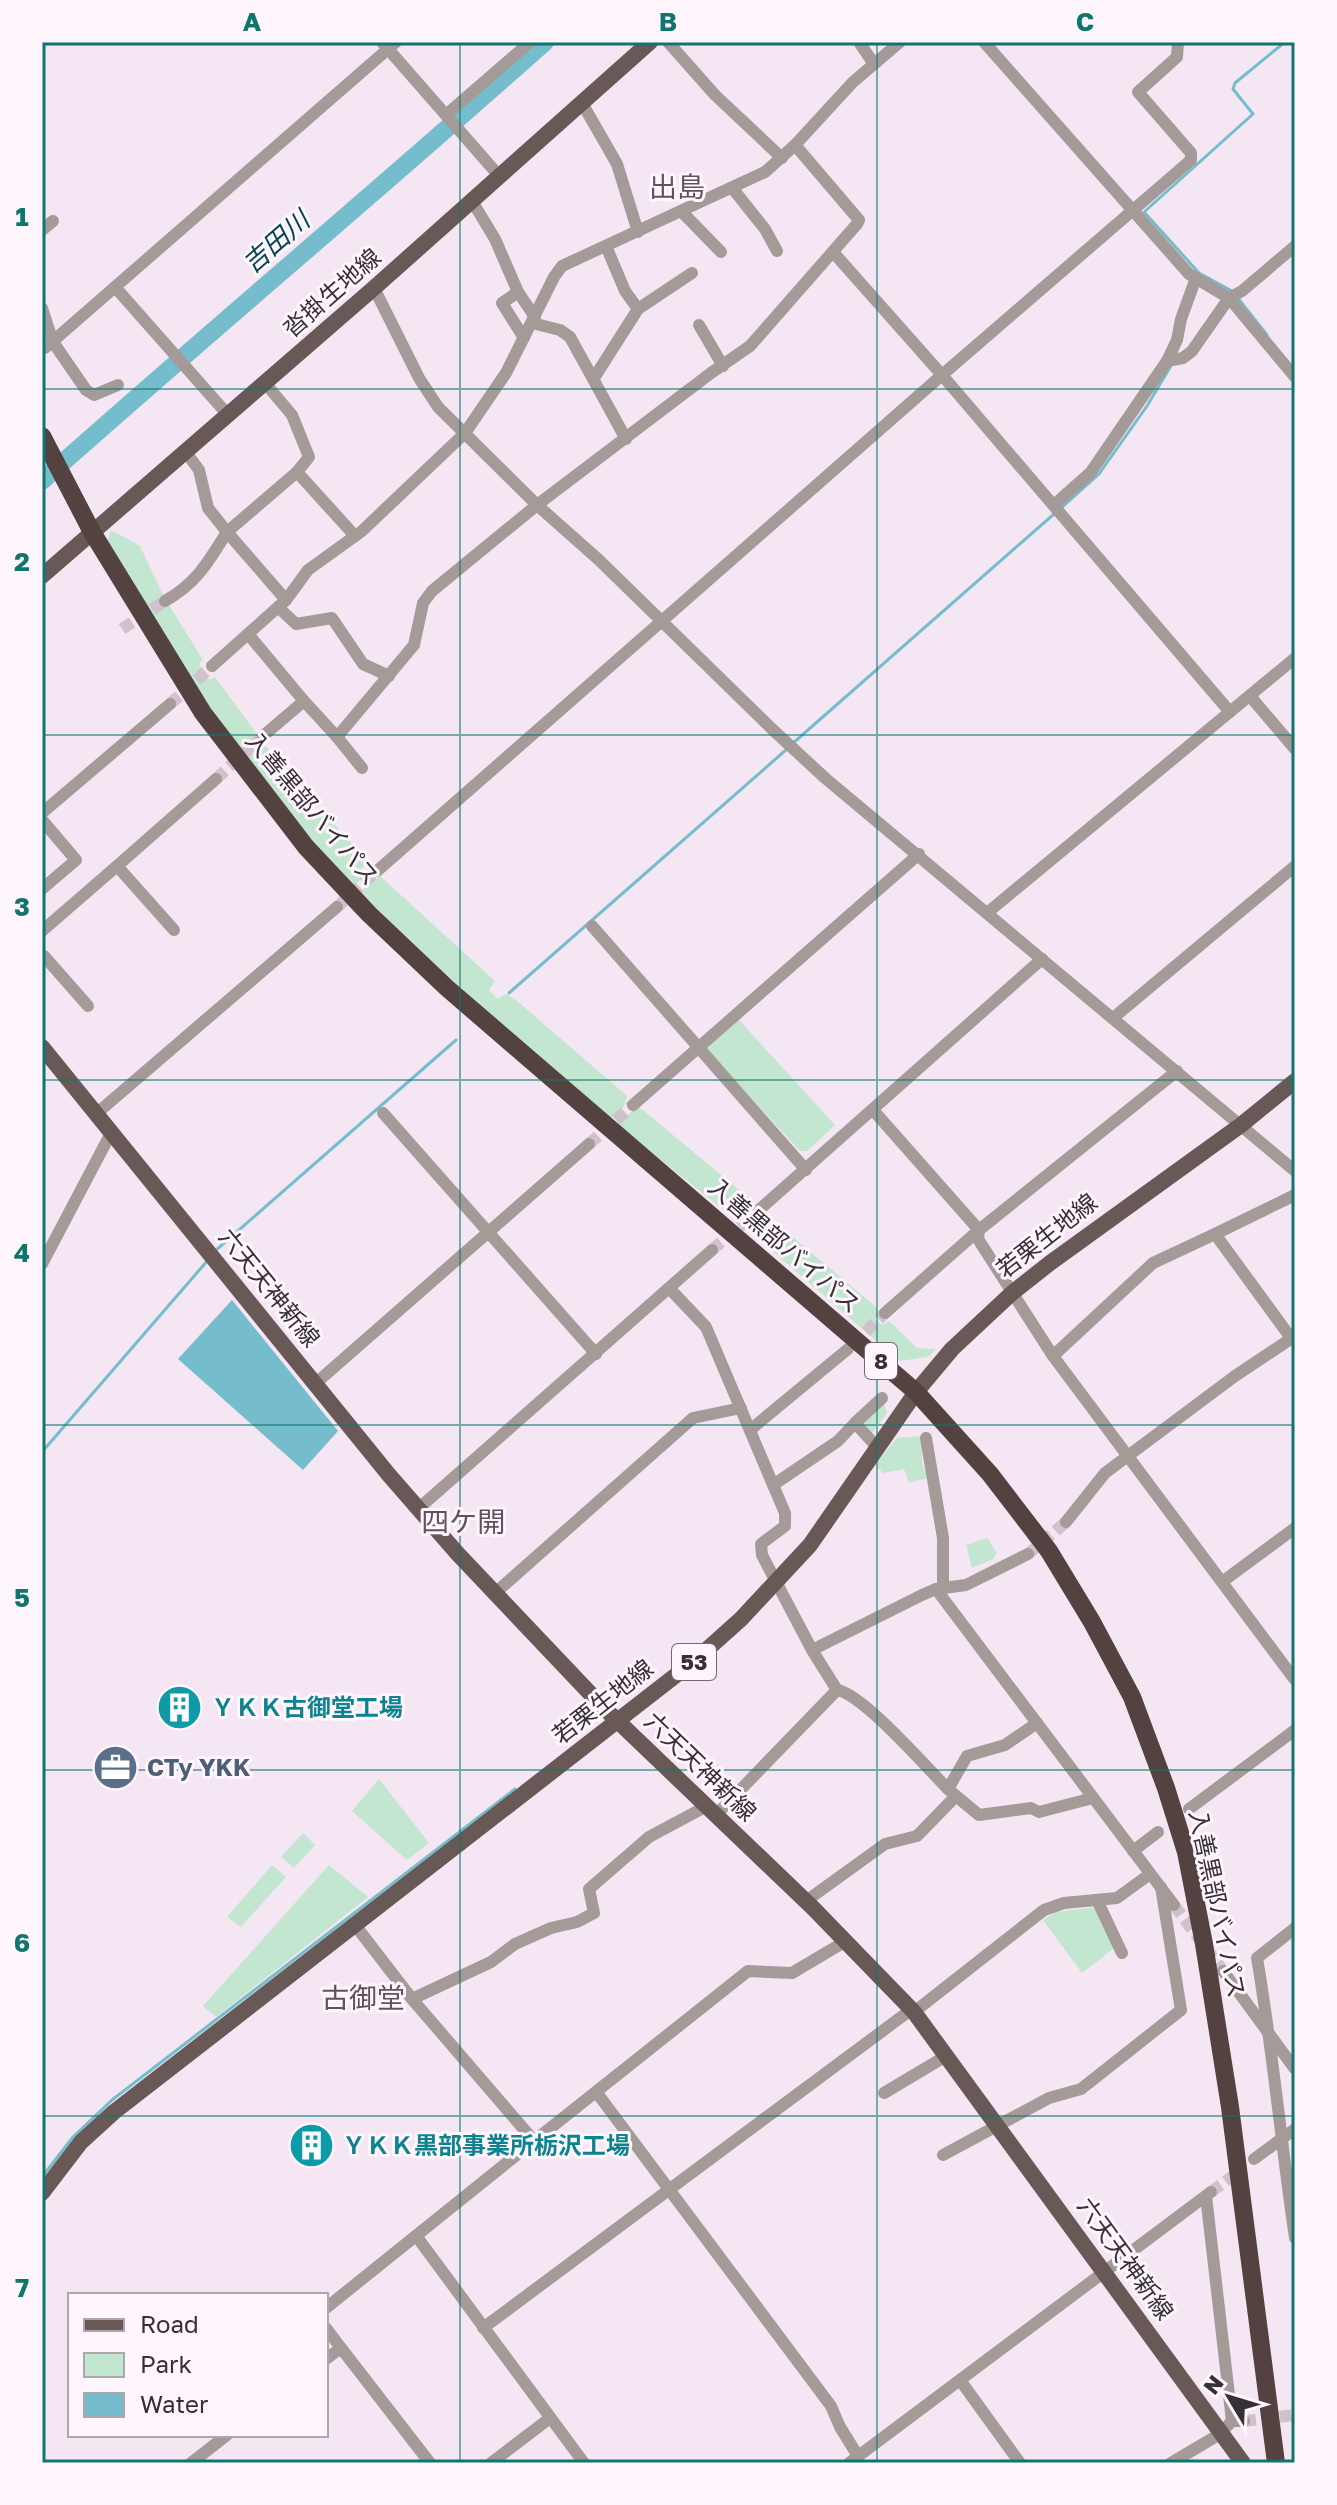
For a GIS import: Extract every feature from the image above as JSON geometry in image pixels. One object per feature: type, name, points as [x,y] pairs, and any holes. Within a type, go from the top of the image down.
[{"type":"highway","name":"入善黒部バイパス","points":[[42,436],[92,532],[203,713],[306,847],[369,914],[447,988],[916,1392],[990,1474],[1049,1551],[1132,1697],[1186,1852],[1230,2107],[1276,2463]]},
{"type":"main road","name":"沓掛生地線","points":[[42,576],[374,288],[650,42]]},
{"type":"main road","name":"六天天神新線","points":[[42,1047],[418,1509],[494,1594],[617,1721],[806,1901],[913,2010],[1243,2463]]},
{"type":"main road","name":"若栗生地線","points":[[42,2193],[81,2142],[114,2112],[693,1662],[741,1619],[810,1545],[876,1446],[952,1349],[1012,1293],[1118,1211],[1241,1125],[1295,1081]]},
{"type":"street","points":[[448,115],[530,42]]},
{"type":"street","points":[[668,42],[715,95],[782,158]]},
{"type":"street","points":[[859,42],[874,64]]},
{"type":"street","points":[[212,666],[282,603],[308,570],[355,536],[465,433],[506,373],[562,266],[765,172],[795,145],[853,82],[900,42]]},
{"type":"street","points":[[984,42],[1189,274],[1229,298],[1295,377]]},
{"type":"street","points":[[377,871],[1191,160],[1191,153],[1138,92],[1177,57],[1178,42]]},
{"type":"street","points":[[49,345],[389,44],[500,177]]},
{"type":"street","points":[[582,103],[617,164],[638,232]]},
{"type":"street","points":[[337,737],[414,645],[423,603],[432,591],[537,505],[750,346],[859,220],[795,145]]},
{"type":"street","points":[[733,189],[765,229],[777,251]]},
{"type":"street","points":[[472,201],[495,239],[533,320],[570,337],[626,439]]},
{"type":"street","points":[[682,212],[721,252]]},
{"type":"street","points":[[42,230],[53,221]]},
{"type":"street","points":[[606,246],[625,291],[638,309]]},
{"type":"street","points":[[1167,361],[1183,358],[1192,351],[1229,298],[1242,291],[1295,246]]},
{"type":"street","points":[[833,252],[1230,712]]},
{"type":"street","points":[[594,378],[638,309],[692,273]]},
{"type":"street","points":[[1054,505],[1091,472],[1167,361],[1177,340],[1196,278]]},
{"type":"street","points":[[115,287],[228,415]]},
{"type":"street","points":[[374,288],[419,378],[438,407],[537,505],[599,560],[825,778],[1295,1171]]},
{"type":"street","points":[[518,292],[502,303],[524,338]]},
{"type":"street","points":[[42,308],[49,345],[86,390],[94,395],[118,385]]},
{"type":"street","points":[[699,325],[723,366]]},
{"type":"street","points":[[165,601],[186,590],[202,572],[227,532],[297,472],[309,457],[292,415],[265,383]]},
{"type":"street","points":[[185,451],[199,470],[208,508],[296,624],[332,618],[363,664],[389,676]]},
{"type":"street","points":[[297,472],[355,536]]},
{"type":"street","points":[[248,634],[362,768]]},
{"type":"street","points":[[987,913],[1295,658]]},
{"type":"street","points":[[1250,696],[1295,749]]},
{"type":"street","points":[[263,736],[304,701]]},
{"type":"street","points":[[42,813],[170,704]]},
{"type":"street","points":[[42,931],[216,779]]},
{"type":"street","points":[[42,820],[76,860],[42,889]]},
{"type":"street","points":[[633,1105],[919,854]]},
{"type":"street","points":[[117,866],[174,930]]},
{"type":"street","points":[[1113,1018],[1295,866]]},
{"type":"street","points":[[96,1114],[337,907]]},
{"type":"street","points":[[592,926],[806,1170]]},
{"type":"street","points":[[42,958],[44,956],[88,1006]]},
{"type":"street","points":[[760,1209],[1042,959]]},
{"type":"street","points":[[885,1313],[979,1230],[1177,1071]]},
{"type":"street","points":[[873,1110],[979,1230],[978,1239],[1053,1356],[1295,1680]]},
{"type":"street","points":[[383,1113],[596,1354]]},
{"type":"street","points":[[42,1264],[111,1133]]},
{"type":"street","points":[[316,1383],[589,1144]]},
{"type":"street","points":[[1053,1356],[1153,1263],[1295,1195]]},
{"type":"street","points":[[1066,1522],[1092,1486],[1128,1455],[1293,1337],[1215,1234]]},
{"type":"street","points":[[418,1509],[712,1250]]},
{"type":"street","points":[[669,1288],[706,1327],[785,1513],[785,1526],[761,1544],[762,1555],[812,1650],[837,1690],[847,1692],[874,1715],[952,1793],[979,1815],[1031,1808],[1039,1812],[1093,1798]]},
{"type":"street","points":[[750,1430],[848,1349]]},
{"type":"street","points":[[773,1485],[838,1441],[882,1398]]},
{"type":"street","points":[[494,1594],[693,1418],[741,1408]]},
{"type":"street","points":[[855,1423],[876,1446]]},
{"type":"street","points":[[926,1438],[943,1538],[940,1588],[1174,1905]]},
{"type":"street","points":[[1222,1582],[1295,1528]]},
{"type":"street","points":[[812,1650],[940,1588],[966,1585],[1028,1554]]},
{"type":"street","points":[[412,1999],[491,1962],[515,1944],[594,1913],[589,1889],[649,1837],[710,1811],[837,1690]]},
{"type":"street","points":[[806,1901],[885,1844],[917,1836],[952,1793],[967,1756],[1005,1745],[1037,1723]]},
{"type":"street","points":[[1189,1809],[1295,1730]]},
{"type":"street","points":[[1133,1851],[1158,1832]]},
{"type":"street","points":[[483,2328],[1044,1910],[1064,1903],[1117,1898],[1150,1874]]},
{"type":"street","points":[[943,2155],[1049,2098],[1081,2089],[1181,2010],[1161,1887]]},
{"type":"street","points":[[1097,1900],[1122,1953]]},
{"type":"street","points":[[355,1925],[412,1999],[534,2141]]},
{"type":"street","points":[[1295,1928],[1257,1958],[1271,2036],[1280,2140],[1295,2238]]},
{"type":"street","points":[[328,2306],[748,1971],[792,1973],[846,1941]]},
{"type":"street","points":[[1223,1971],[1295,2069]]},
{"type":"street","points":[[884,2093],[946,2056]]},
{"type":"street","points":[[597,2093],[831,2406],[860,2459],[960,2380],[1209,2194],[1238,2421],[1171,2463]]},
{"type":"street","points":[[1254,2159],[1295,2129]]},
{"type":"street","points":[[417,2237],[580,2461]]},
{"type":"street","points":[[328,2331],[430,2463]]},
{"type":"street","points":[[328,2358],[341,2348]]},
{"type":"street","points":[[960,2380],[1020,2463]]},
{"type":"street","points":[[491,2463],[550,2418]]},
{"type":"street","points":[[191,2463],[224,2437]]},
{"type":"green space","points":[[111,530],[140,546],[163,595],[158,599],[162,607],[169,605],[203,660],[199,664],[209,680],[215,677],[257,734],[253,740],[259,747],[264,744],[311,799],[304,806],[314,815],[321,810],[368,861],[361,869],[367,875],[353,886],[304,832],[207,704],[107,542]]},
{"type":"green space","points":[[380,876],[495,981],[489,990],[498,999],[506,994],[516,1000],[627,1096],[624,1106],[610,1119],[416,948],[360,892]]},
{"type":"green space","points":[[739,1020],[835,1125],[807,1151],[800,1151],[706,1049]]},
{"type":"green space","points":[[638,1106],[750,1199],[742,1206],[750,1212],[739,1222],[617,1125]]},
{"type":"green space","points":[[757,1217],[763,1220],[770,1218],[876,1307],[879,1314],[875,1319],[882,1325],[889,1321],[917,1348],[936,1349],[928,1357],[899,1361],[745,1227]]},
{"type":"green space","points":[[883,1401],[887,1413],[871,1434],[862,1423]]},
{"type":"green space","points":[[922,1436],[922,1462],[927,1478],[909,1483],[904,1469],[883,1473],[875,1465],[897,1438]]},
{"type":"green space","points":[[987,1538],[997,1553],[993,1559],[972,1568],[966,1545]]},
{"type":"green space","points":[[379,1779],[429,1843],[407,1860],[352,1811]]},
{"type":"green space","points":[[303,1833],[315,1845],[294,1868],[281,1857]]},
{"type":"green space","points":[[272,1865],[286,1877],[241,1927],[227,1917]]},
{"type":"green space","points":[[329,1865],[368,1897],[216,2017],[203,2006]]},
{"type":"green space","points":[[1097,1907],[1114,1948],[1082,1973],[1043,1920],[1056,1912]]},
{"type":"water","points":[[232,1300],[338,1431],[303,1470],[178,1359]]},
{"type":"waterway","name":"吉田川","points":[[42,481],[545,42]]},
{"type":"waterway","points":[[1232,291],[1199,273],[1144,212],[1253,114],[1233,89],[1235,83],[1285,42]]},
{"type":"waterway","points":[[1237,297],[1267,335]]},
{"type":"waterway","points":[[1060,509],[1099,474],[1172,364]]},
{"type":"waterway","points":[[792,744],[1054,514]]},
{"type":"waterway","points":[[509,993],[787,749]]},
{"type":"waterway","points":[[215,1251],[456,1040]]},
{"type":"waterway","points":[[42,1452],[208,1260]]},
{"type":"waterway","points":[[42,2177],[73,2137],[112,2100],[515,1789]]},
{"type":"tunnel","points":[[122,629],[165,601]]},
{"type":"tunnel","points":[[170,704],[212,666]]},
{"type":"tunnel","points":[[216,779],[263,736]]},
{"type":"tunnel","points":[[337,907],[377,871]]},
{"type":"tunnel","points":[[589,1144],[633,1105]]},
{"type":"tunnel","points":[[712,1250],[760,1209]]},
{"type":"tunnel","points":[[853,1344],[885,1313]]},
{"type":"tunnel","points":[[1028,1554],[1066,1522]]},
{"type":"tunnel","points":[[1174,1905],[1223,1971]]},
{"type":"tunnel","points":[[1211,2192],[1241,2170]]},
{"type":"tunnel","points":[[1244,2421],[1295,2415]]},
{"type":"place","name":"ＹＫＫ古御堂工場","points":[[180,1708]]},
{"type":"place","name":"CTy YKK","points":[[116,1768]]},
{"type":"place","name":"ＹＫＫ黒部事業所栃沢工場","points":[[311,2146]]},
{"type":"district","name":"出島","points":[[677,187]]},
{"type":"district","name":"四ケ開","points":[[463,1522]]},
{"type":"district","name":"古御堂","points":[[363,1998]]}]
